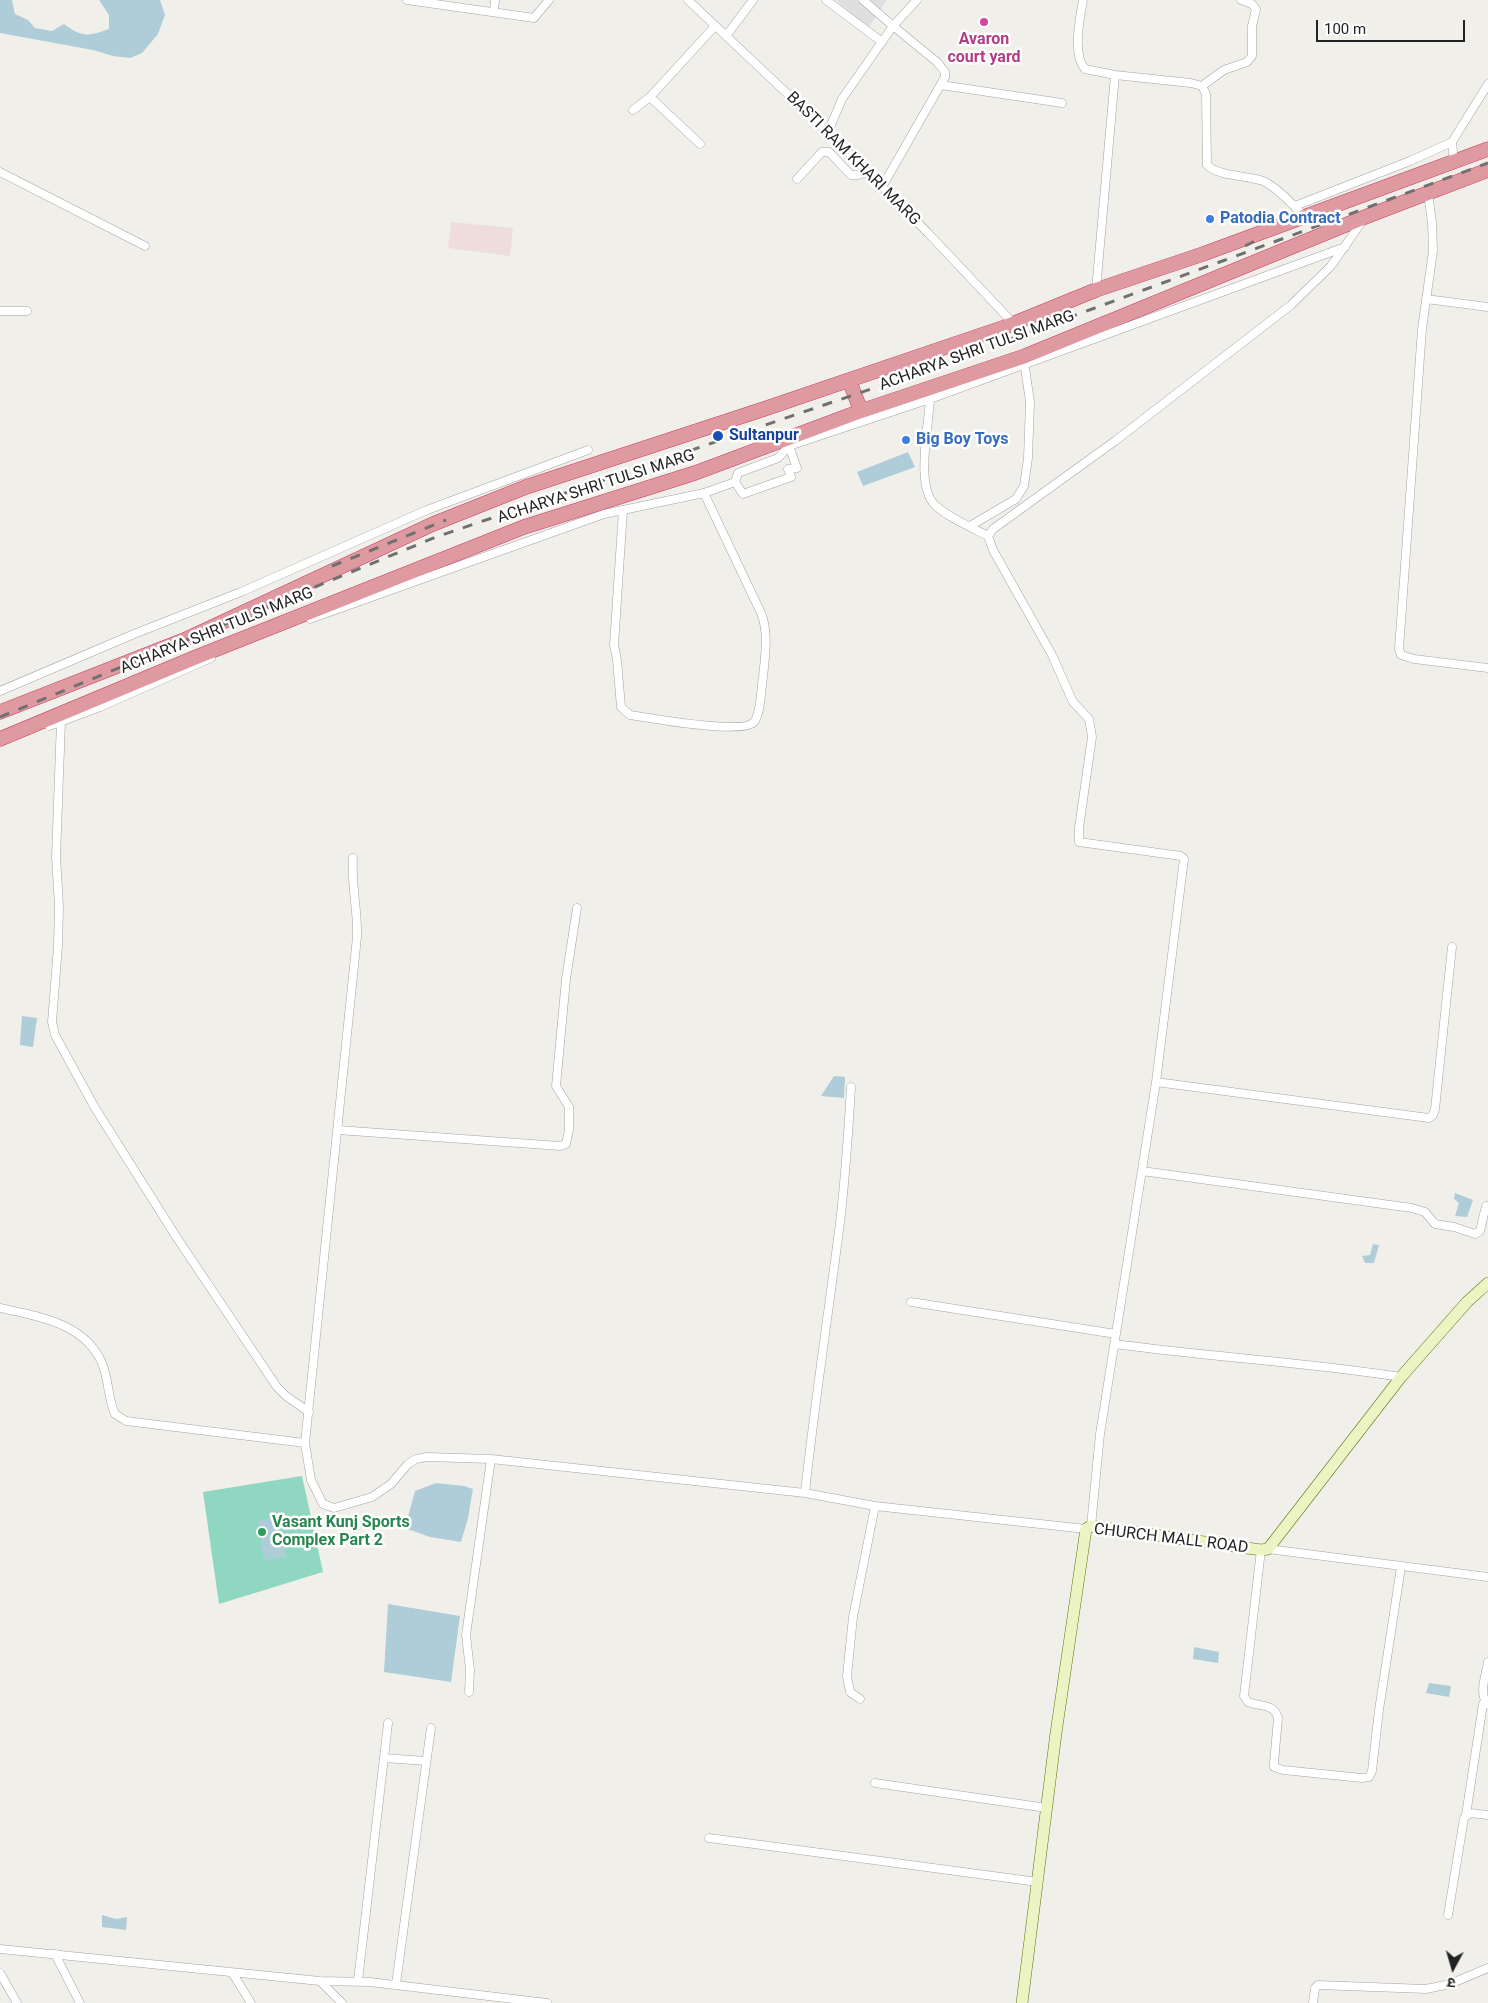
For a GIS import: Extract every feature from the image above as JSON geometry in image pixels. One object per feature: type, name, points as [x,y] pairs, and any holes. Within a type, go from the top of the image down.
[{"type":"highway","name":"ACHARYA SHRI TULSI MARG","points":[[0,712],[184,640],[433,524],[526,487],[849,380],[1013,323],[1300,212],[1454,162],[1488,148]]},
{"type":"highway","points":[[1454,162],[1464,179]]},
{"type":"highway","name":"ACHARYA SHRI TULSI MARG","points":[[0,739],[194,658],[524,527],[696,473],[861,411],[1024,360],[1365,216],[1488,170]]},
{"type":"highway","points":[[849,380],[861,411]]},
{"type":"street","points":[[407,0],[447,2],[534,18],[549,0]]},
{"type":"street","points":[[494,11],[495,0]]},
{"type":"street","name":"BASTI RAM KHARI MARG","points":[[689,0],[828,132],[1013,323]]},
{"type":"street","points":[[726,36],[753,0]]},
{"type":"street","points":[[826,0],[882,42]]},
{"type":"street","points":[[863,0],[942,67],[944,77],[882,188]]},
{"type":"street","points":[[828,132],[842,99],[893,26],[917,0]]},
{"type":"street","points":[[1083,0],[1078,36],[1082,66],[1088,71],[1191,83],[1202,86],[1206,94],[1207,165],[1216,170],[1263,181],[1300,212],[1452,142],[1488,84]]},
{"type":"street","points":[[1202,86],[1224,70],[1247,62],[1252,56],[1252,26],[1256,9],[1252,4],[1241,0]]},
{"type":"street","points":[[633,110],[650,97],[715,26]]},
{"type":"street","points":[[1096,290],[1115,75]]},
{"type":"street","points":[[941,85],[1062,103]]},
{"type":"street","points":[[650,97],[700,144]]},
{"type":"street","points":[[1452,142],[1454,162]]},
{"type":"street","points":[[797,179],[825,151],[829,152],[851,175],[867,172]]},
{"type":"street","points":[[0,172],[145,246]]},
{"type":"street","points":[[1428,193],[1433,241],[1422,329],[1400,652],[1401,655],[1414,659],[1488,668]]},
{"type":"street","points":[[988,536],[993,529],[1115,441],[1292,305],[1331,266],[1365,216]]},
{"type":"street","points":[[735,482],[738,473],[778,458],[789,446],[930,399],[1024,360],[1345,247]]},
{"type":"street","points":[[1426,299],[1488,306]]},
{"type":"street","points":[[0,311],[27,311]]},
{"type":"street","points":[[970,526],[1016,498],[1024,486],[1028,458],[1030,402],[1028,377],[1024,360]]},
{"type":"street","points":[[353,858],[352,876],[358,920],[305,1443],[311,1480],[318,1498],[327,1507],[334,1508],[372,1498],[391,1484],[408,1464],[416,1459],[427,1457],[491,1459],[805,1493],[875,1506],[1088,1528],[1100,1434],[1156,1082],[1183,857],[1079,842],[1079,828],[1092,737],[1091,724],[1089,719],[1073,702],[1052,655],[993,550],[988,536],[935,505],[926,490],[924,468],[930,399]]},
{"type":"street","points":[[735,482],[743,494],[791,477],[788,469],[797,468],[789,446]]},
{"type":"street","points":[[0,691],[134,634],[241,592],[427,510],[588,450]]},
{"type":"street","points":[[0,746],[100,707],[254,639],[523,542],[604,514],[704,493],[735,482]]},
{"type":"street","points":[[623,510],[614,645],[617,660],[620,707],[630,715],[711,726],[749,725],[756,720],[759,706],[765,641],[764,625],[761,613],[704,493]]},
{"type":"street","points":[[60,721],[56,857],[59,906],[53,1014],[55,1036],[95,1108],[220,1304],[277,1387],[286,1396],[309,1412]]},
{"type":"street","points":[[338,1130],[560,1146],[566,1144],[569,1130],[569,1107],[556,1086],[566,979],[577,908]]},
{"type":"street","points":[[1156,1082],[1429,1118],[1433,1115],[1435,1109],[1452,947]]},
{"type":"street","points":[[805,1493],[820,1365],[839,1237],[851,1087]]},
{"type":"street","points":[[1142,1171],[1412,1208],[1424,1212],[1435,1224],[1454,1227],[1475,1234],[1480,1231],[1486,1206]]},
{"type":"street","name":"CHURCH MALL ROAD","points":[[1022,2003],[1047,1808],[1088,1528],[1265,1549],[1401,1377],[1467,1302],[1488,1283]]},
{"type":"street","points":[[911,1302],[1116,1334]]},
{"type":"street","points":[[0,1308],[60,1324],[77,1333],[86,1341],[102,1363],[115,1414],[126,1421],[305,1443]]},
{"type":"street","points":[[1115,1344],[1248,1360],[1352,1369],[1401,1377]]},
{"type":"street","points":[[469,1692],[470,1670],[466,1635],[491,1459]]},
{"type":"street","points":[[860,1699],[850,1692],[847,1676],[853,1617],[875,1506]]},
{"type":"street","points":[[1401,1566],[1370,1777],[1362,1778],[1283,1770],[1274,1767],[1277,1713],[1272,1708],[1248,1702],[1244,1696],[1265,1549],[1336,1556],[1488,1577]]},
{"type":"street","points":[[1448,1915],[1486,1704],[1483,1693],[1488,1662]]},
{"type":"street","points":[[358,1982],[388,1724]]},
{"type":"street","points":[[396,1984],[431,1728]]},
{"type":"street","points":[[384,1758],[426,1761]]},
{"type":"street","points":[[875,1783],[1047,1808]]},
{"type":"street","points":[[1466,1815],[1474,1812],[1488,1815]]},
{"type":"street","points":[[709,1838],[1038,1882]]},
{"type":"street","points":[[0,1949],[233,1974],[320,1981],[396,1984],[542,2003]]},
{"type":"street","points":[[55,1954],[80,2003]]},
{"type":"street","points":[[1313,2003],[1315,1988],[1318,1985],[1426,1990],[1450,1984],[1488,1968]]},
{"type":"street","points":[[0,1973],[17,2003]]},
{"type":"street","points":[[233,1974],[251,2003]]},
{"type":"street","points":[[320,1981],[342,2003]]},
{"type":"shaded area","points":[[836,0],[887,0],[868,29]]},
{"type":"shaded area","points":[[451,222],[513,228],[510,256],[448,248]]},
{"type":"green space","name":"Vasant Kunj Sports Complex Part 2","points":[[302,1476],[323,1572],[219,1604],[203,1492]]},
{"type":"water","points":[[0,0],[12,0],[15,14],[28,20],[35,28],[52,31],[64,24],[81,34],[91,34],[109,29],[109,15],[99,0],[160,0],[165,15],[158,34],[142,53],[130,58],[0,33]]},
{"type":"water","points":[[908,452],[915,467],[863,486],[857,472]]},
{"type":"water","points":[[22,1016],[37,1018],[33,1047],[20,1045]]},
{"type":"water","points":[[834,1076],[845,1077],[844,1098],[821,1096]]},
{"type":"water","points":[[1455,1193],[1473,1200],[1467,1217],[1455,1216],[1459,1203],[1454,1199]]},
{"type":"water","points":[[1373,1244],[1379,1245],[1374,1263],[1365,1263],[1362,1256],[1370,1255]]},
{"type":"water","points":[[436,1483],[464,1486],[473,1489],[468,1518],[461,1542],[430,1537],[405,1528],[415,1491]]},
{"type":"water","points":[[280,1517],[286,1557],[264,1560],[258,1521]]},
{"type":"water","points":[[388,1604],[460,1616],[451,1682],[384,1672]]},
{"type":"water","points":[[1194,1647],[1219,1652],[1218,1663],[1193,1659]]},
{"type":"water","points":[[1429,1683],[1451,1686],[1449,1697],[1426,1693]]},
{"type":"water","points":[[102,1915],[116,1919],[127,1917],[126,1930],[102,1927]]},
{"type":"railway","points":[[0,717],[436,537],[924,371],[1488,163]]},
{"type":"railway","points":[[1245,246],[1263,237]]},
{"type":"railway","points":[[332,566],[446,520]]},
{"type":"place","name":"Avaron court yard","points":[[984,22]]},
{"type":"place","name":"Patodia Contract","points":[[1210,219]]},
{"type":"place","name":"Sultanpur","points":[[718,436]]},
{"type":"place","name":"Big Boy Toys","points":[[906,440]]},
{"type":"place","name":"Vasant Kunj Sports Complex Part 2","points":[[262,1532]]}]
